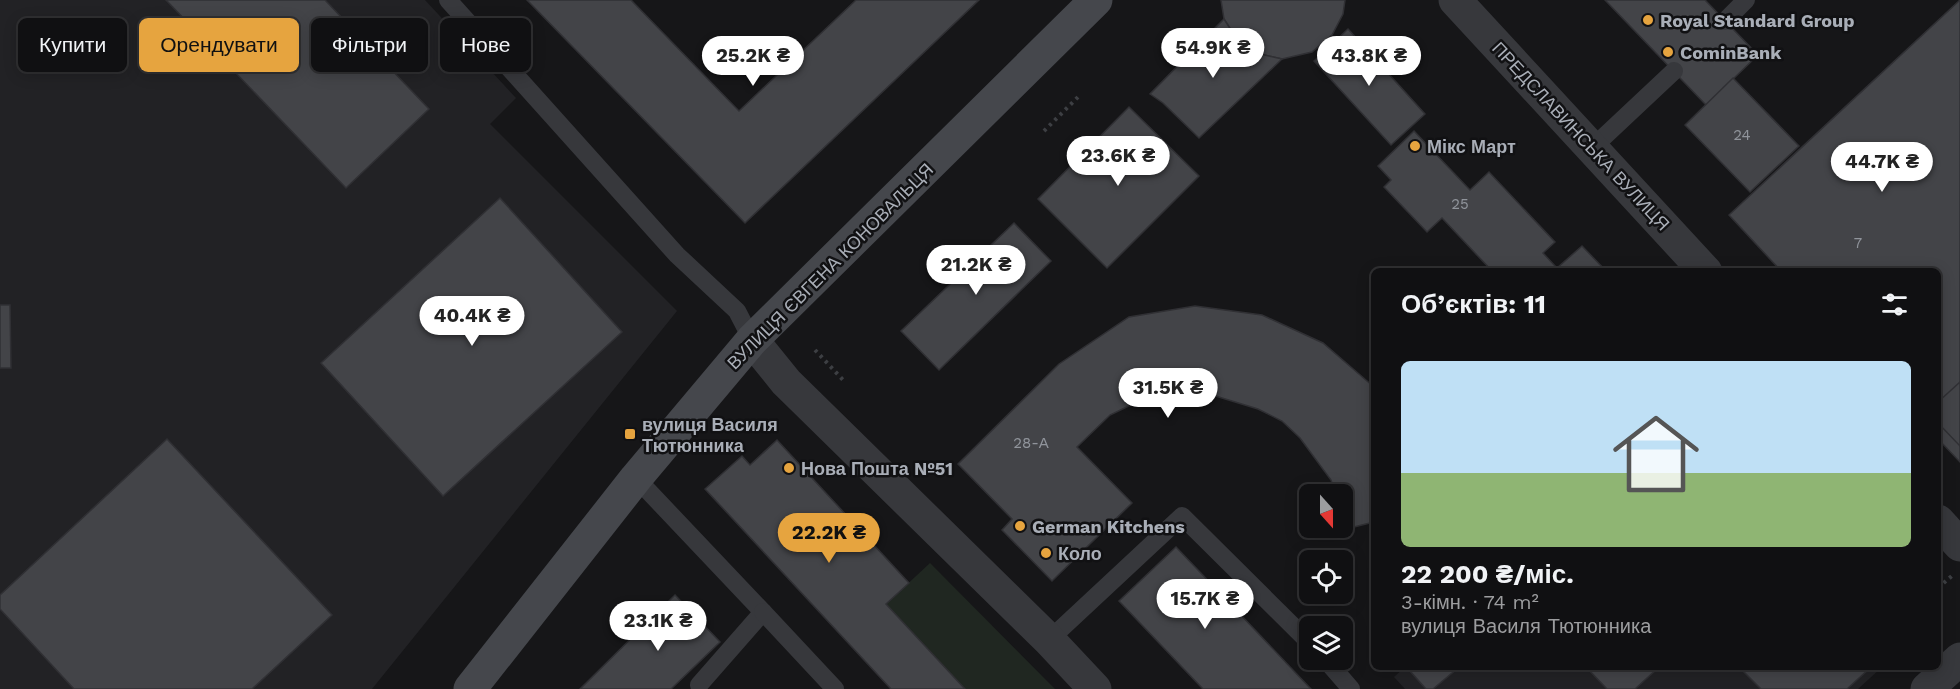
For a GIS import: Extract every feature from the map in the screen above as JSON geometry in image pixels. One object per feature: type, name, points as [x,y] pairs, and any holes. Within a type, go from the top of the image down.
[{"type":"main road","name":"ВУЛИЦЯ ЄВГЕНА КОНОВАЛЬЦЯ","points":[[476,687],[636,478],[752,340],[1093,1]]},
{"type":"street","name":"ПРЕДСЛАВИНСЬКА ВУЛИЦЯ","points":[[1455,0],[1702,268]]},
{"type":"street","points":[[752,340],[786,382],[1049,640],[1095,689]]},
{"type":"street","points":[[1941,527],[1958,558]]},
{"type":"street","points":[[1928,689],[1960,659]]},
{"type":"lane","points":[[448,0],[677,255],[737,311],[752,340]]},
{"type":"lane","points":[[1725,21],[1746,0]]},
{"type":"lane","points":[[1592,148],[1674,71]]},
{"type":"lane","points":[[636,478],[835,689]]},
{"type":"lane","points":[[1049,640],[1182,516],[1299,632]]},
{"type":"lane","points":[[699,685],[763,612]]},
{"type":"lane","points":[[1335,670],[1351,689]]},
{"type":"path","points":[[1044,131],[1080,94]]},
{"type":"path","points":[[815,350],[844,381]]},
{"type":"path","points":[[1941,584],[1958,558]]},
{"type":"shaded area","points":[[0,0],[425,0],[442,18],[440,72],[492,72],[516,98],[490,124],[677,311],[372,689],[0,689]]},
{"type":"shaded area","points":[[930,563],[1055,689],[965,689],[886,604]]},
{"type":"shaded area","points":[[1402,670],[1879,670],[1858,689],[1405,689],[1394,677]]},
{"type":"building","points":[[166,0],[325,0],[342,18],[311,18],[311,72],[394,72],[429,109],[346,188],[235,72],[299,72],[299,18],[183,18]]},
{"type":"building","points":[[527,0],[631,0],[739,111],[856,0],[979,0],[745,223]]},
{"type":"building","points":[[1221,0],[1345,0],[1343,14],[1332,35],[1312,52],[1282,59],[1256,53],[1236,38],[1224,19]]},
{"type":"building","points":[[1605,0],[1705,0],[1758,55],[1706,105]]},
{"type":"building","points":[[1960,0],[1960,462],[1941,442],[1941,268],[1778,268],[1729,215]]},
{"type":"building","points":[[1224,19],[1236,38],[1256,53],[1282,59],[1199,138],[1163,103],[1150,94]]},
{"type":"building","points":[[1348,29],[1425,114],[1391,145],[1314,61]]},
{"type":"building","points":[[1733,78],[1799,146],[1750,192],[1685,125]]},
{"type":"building","points":[[1129,107],[1199,176],[1107,268],[1038,199]]},
{"type":"building","points":[[1414,131],[1470,190],[1489,172],[1555,242],[1543,253],[1557,268],[1489,268],[1442,218],[1427,232],[1384,187],[1391,180],[1378,166]]},
{"type":"building","points":[[500,198],[622,332],[443,496],[321,363]]},
{"type":"building","points":[[1014,223],[1051,261],[939,370],[901,331]]},
{"type":"building","points":[[1582,246],[1603,268],[1557,268]]},
{"type":"building","points":[[0,305],[10,305],[11,368],[0,368]]},
{"type":"building","points":[[1195,306],[1262,315],[1323,343],[1371,384],[1371,523],[1353,527],[1353,484],[1332,484],[1300,438],[1282,421],[1258,409],[1209,394],[1158,397],[1135,403],[1110,415],[1077,447],[1132,503],[1052,581],[1002,530],[1012,519],[958,464],[1059,364],[1129,317]]},
{"type":"building","points":[[1960,382],[1960,446],[1941,426],[1941,399]]},
{"type":"building","points":[[167,439],[332,615],[252,689],[74,689],[0,609],[0,595]]},
{"type":"building","points":[[777,440],[909,583],[886,604],[965,689],[891,689],[705,489],[742,456],[750,465]]},
{"type":"building","points":[[1176,547],[1311,689],[1203,689],[1119,601]]},
{"type":"building","points":[[675,595],[720,642],[671,689],[580,689]]},
{"type":"building","points":[[1456,670],[1433,689],[1426,689],[1410,671]]},
{"type":"building","points":[[1589,670],[1656,670],[1635,689],[1607,689]]},
{"type":"building","points":[[1742,670],[1868,670],[1847,689],[1761,689]]},
{"type":"place","name":"Royal Standard Group","points":[[1648,20]]},
{"type":"place","name":"CominBank","points":[[1668,52]]},
{"type":"place","name":"Мікс Март","points":[[1415,146]]},
{"type":"place","name":"вулиця Василя Тютюнника","points":[[630,434]]},
{"type":"place","name":"Нова Пошта №51","points":[[789,468]]},
{"type":"place","name":"German Kitchens","points":[[1020,526]]},
{"type":"place","name":"Коло","points":[[1046,553]]}]
